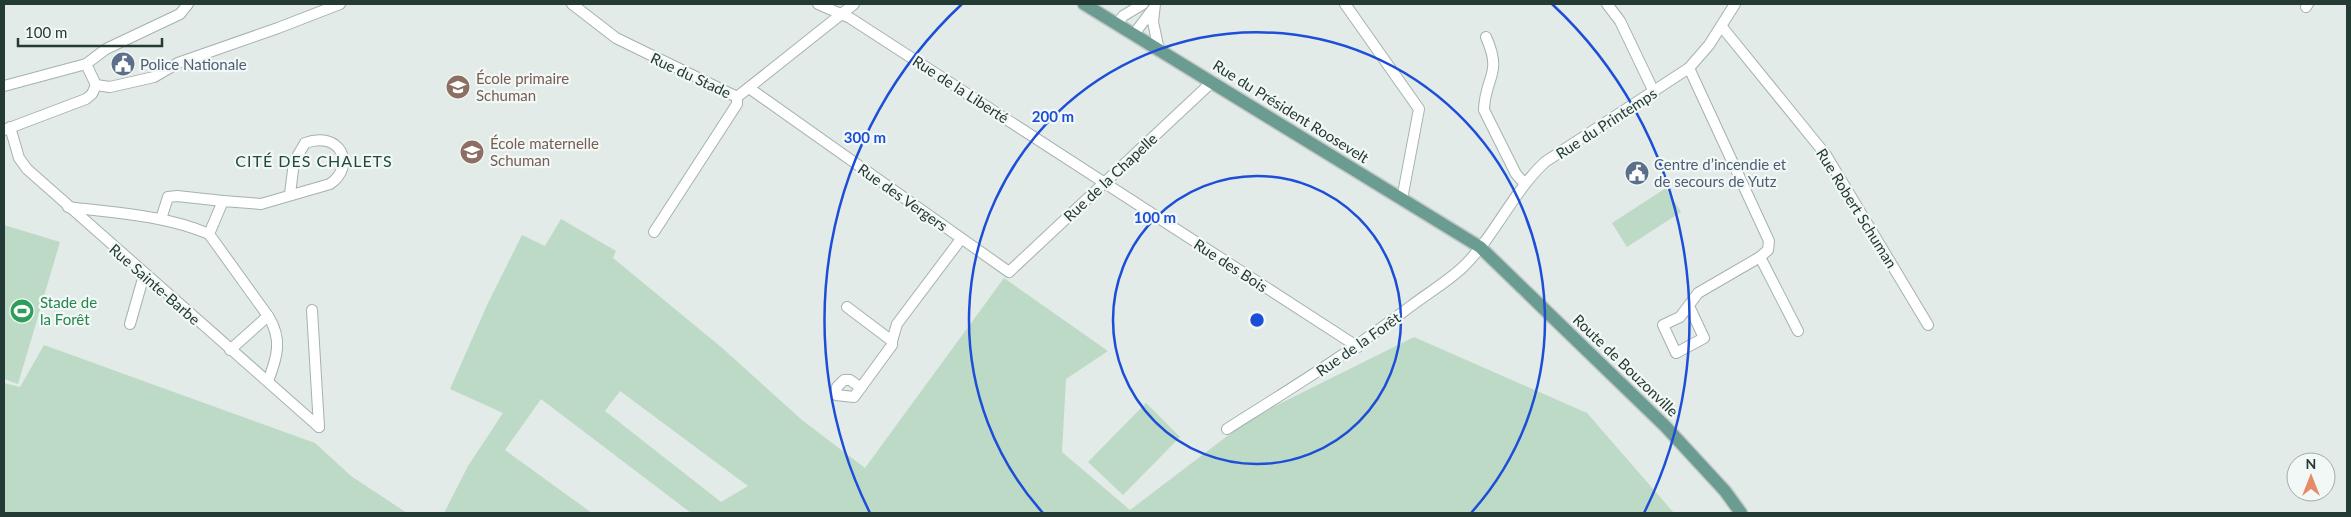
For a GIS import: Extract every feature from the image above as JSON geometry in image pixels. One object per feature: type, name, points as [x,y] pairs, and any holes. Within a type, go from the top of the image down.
[{"type":"main road","name":"Rue du Président Roosevelt","points":[[1084,4],[1480,247]]},
{"type":"main road","name":"Route de Bouzonville","points":[[1480,247],[1665,426],[1724,491],[1741,513]]},
{"type":"street","points":[[4,86],[86,64],[106,49],[180,14],[188,4]]},
{"type":"street","points":[[96,85],[110,87],[154,77],[178,63],[340,4]]},
{"type":"street","name":"Rue du Stade","points":[[572,4],[616,38],[737,97],[854,4]]},
{"type":"street","name":"Rue de la Liberté","points":[[818,4],[841,14],[1104,183]]},
{"type":"street","points":[[1117,24],[1123,16],[1143,4]]},
{"type":"street","points":[[1345,4],[1419,109],[1402,199]]},
{"type":"street","points":[[1607,4],[1620,21],[1654,92]]},
{"type":"street","name":"Rue du Printemps","points":[[1480,247],[1524,183],[1545,162],[1689,68],[1722,27],[1735,4]]},
{"type":"street","points":[[1134,34],[1155,6]]},
{"type":"street","points":[[1155,6],[1152,22],[1159,50]]},
{"type":"street","name":"Rue Robert Schuman","points":[[1722,27],[1826,155],[1928,325]]},
{"type":"street","points":[[1486,37],[1495,62],[1484,100],[1484,110],[1516,174],[1524,183]]},
{"type":"street","points":[[7,129],[86,99],[92,94],[96,85],[86,64]]},
{"type":"street","points":[[1689,68],[1769,241],[1768,250],[1760,257],[1698,293],[1680,317],[1663,325],[1676,353],[1704,338],[1689,306]]},
{"type":"street","name":"Rue de la Chapelle","points":[[1008,272],[1212,82]]},
{"type":"street","name":"Rue des Vergers","points":[[749,88],[1008,272]]},
{"type":"street","points":[[654,232],[737,104],[737,97]]},
{"type":"street","name":"Rue Sainte-Barbe","points":[[7,129],[19,158],[27,168],[144,275],[319,427],[312,310]]},
{"type":"street","points":[[161,220],[168,197],[178,196],[260,204],[330,184],[338,178],[343,158],[338,146],[328,140],[316,139],[305,143],[294,162],[290,194]]},
{"type":"street","name":"Rue des Bois","points":[[1104,183],[1358,347]]},
{"type":"street","points":[[209,234],[223,201]]},
{"type":"street","points":[[68,207],[179,223],[209,234],[274,325],[278,341],[277,357],[268,381]]},
{"type":"street","points":[[861,388],[892,341],[897,324],[961,239]]},
{"type":"street","name":"Rue de la Forêt","points":[[1228,429],[1358,347],[1462,268],[1480,247]]},
{"type":"street","points":[[1760,257],[1798,331]]},
{"type":"street","points":[[130,324],[144,275]]},
{"type":"street","points":[[847,307],[892,341]]},
{"type":"street","points":[[230,350],[268,316]]},
{"type":"green space","points":[[1666,188],[1681,212],[1627,247],[1612,223]]},
{"type":"green space","points":[[561,219],[616,251],[613,258],[721,347],[802,420],[865,468],[1004,278],[1108,351],[1066,379],[1062,452],[1130,510],[1251,418],[1414,337],[1587,413],[1674,513],[691,513],[541,399],[505,450],[592,513],[444,513],[468,466],[503,413],[450,389],[488,303],[522,235],[545,246]],"holes":[[[620,391],[748,486],[721,502],[605,411]]]},
{"type":"green space","name":"Stade de la Forêt","points":[[4,225],[60,242],[18,384],[4,379]]},
{"type":"green space","points":[[44,345],[315,443],[351,476],[407,513],[4,513],[4,383],[20,387]]},
{"type":"green space","points":[[1146,403],[1180,437],[1123,495],[1088,462]]},
{"type":"place","name":"Police Nationale","points":[[123,64]]},
{"type":"place","name":"École primaire Schuman","points":[[458,87]]},
{"type":"place","name":"École maternelle Schuman","points":[[472,152]]},
{"type":"place","name":"Centre d’incendie et de secours de Yutz","points":[[1637,173]]},
{"type":"place","name":"Stade de la Forêt","points":[[22,311]]},
{"type":"district","name":"CITÉ DES CHALETS","points":[[314,160]]}]
